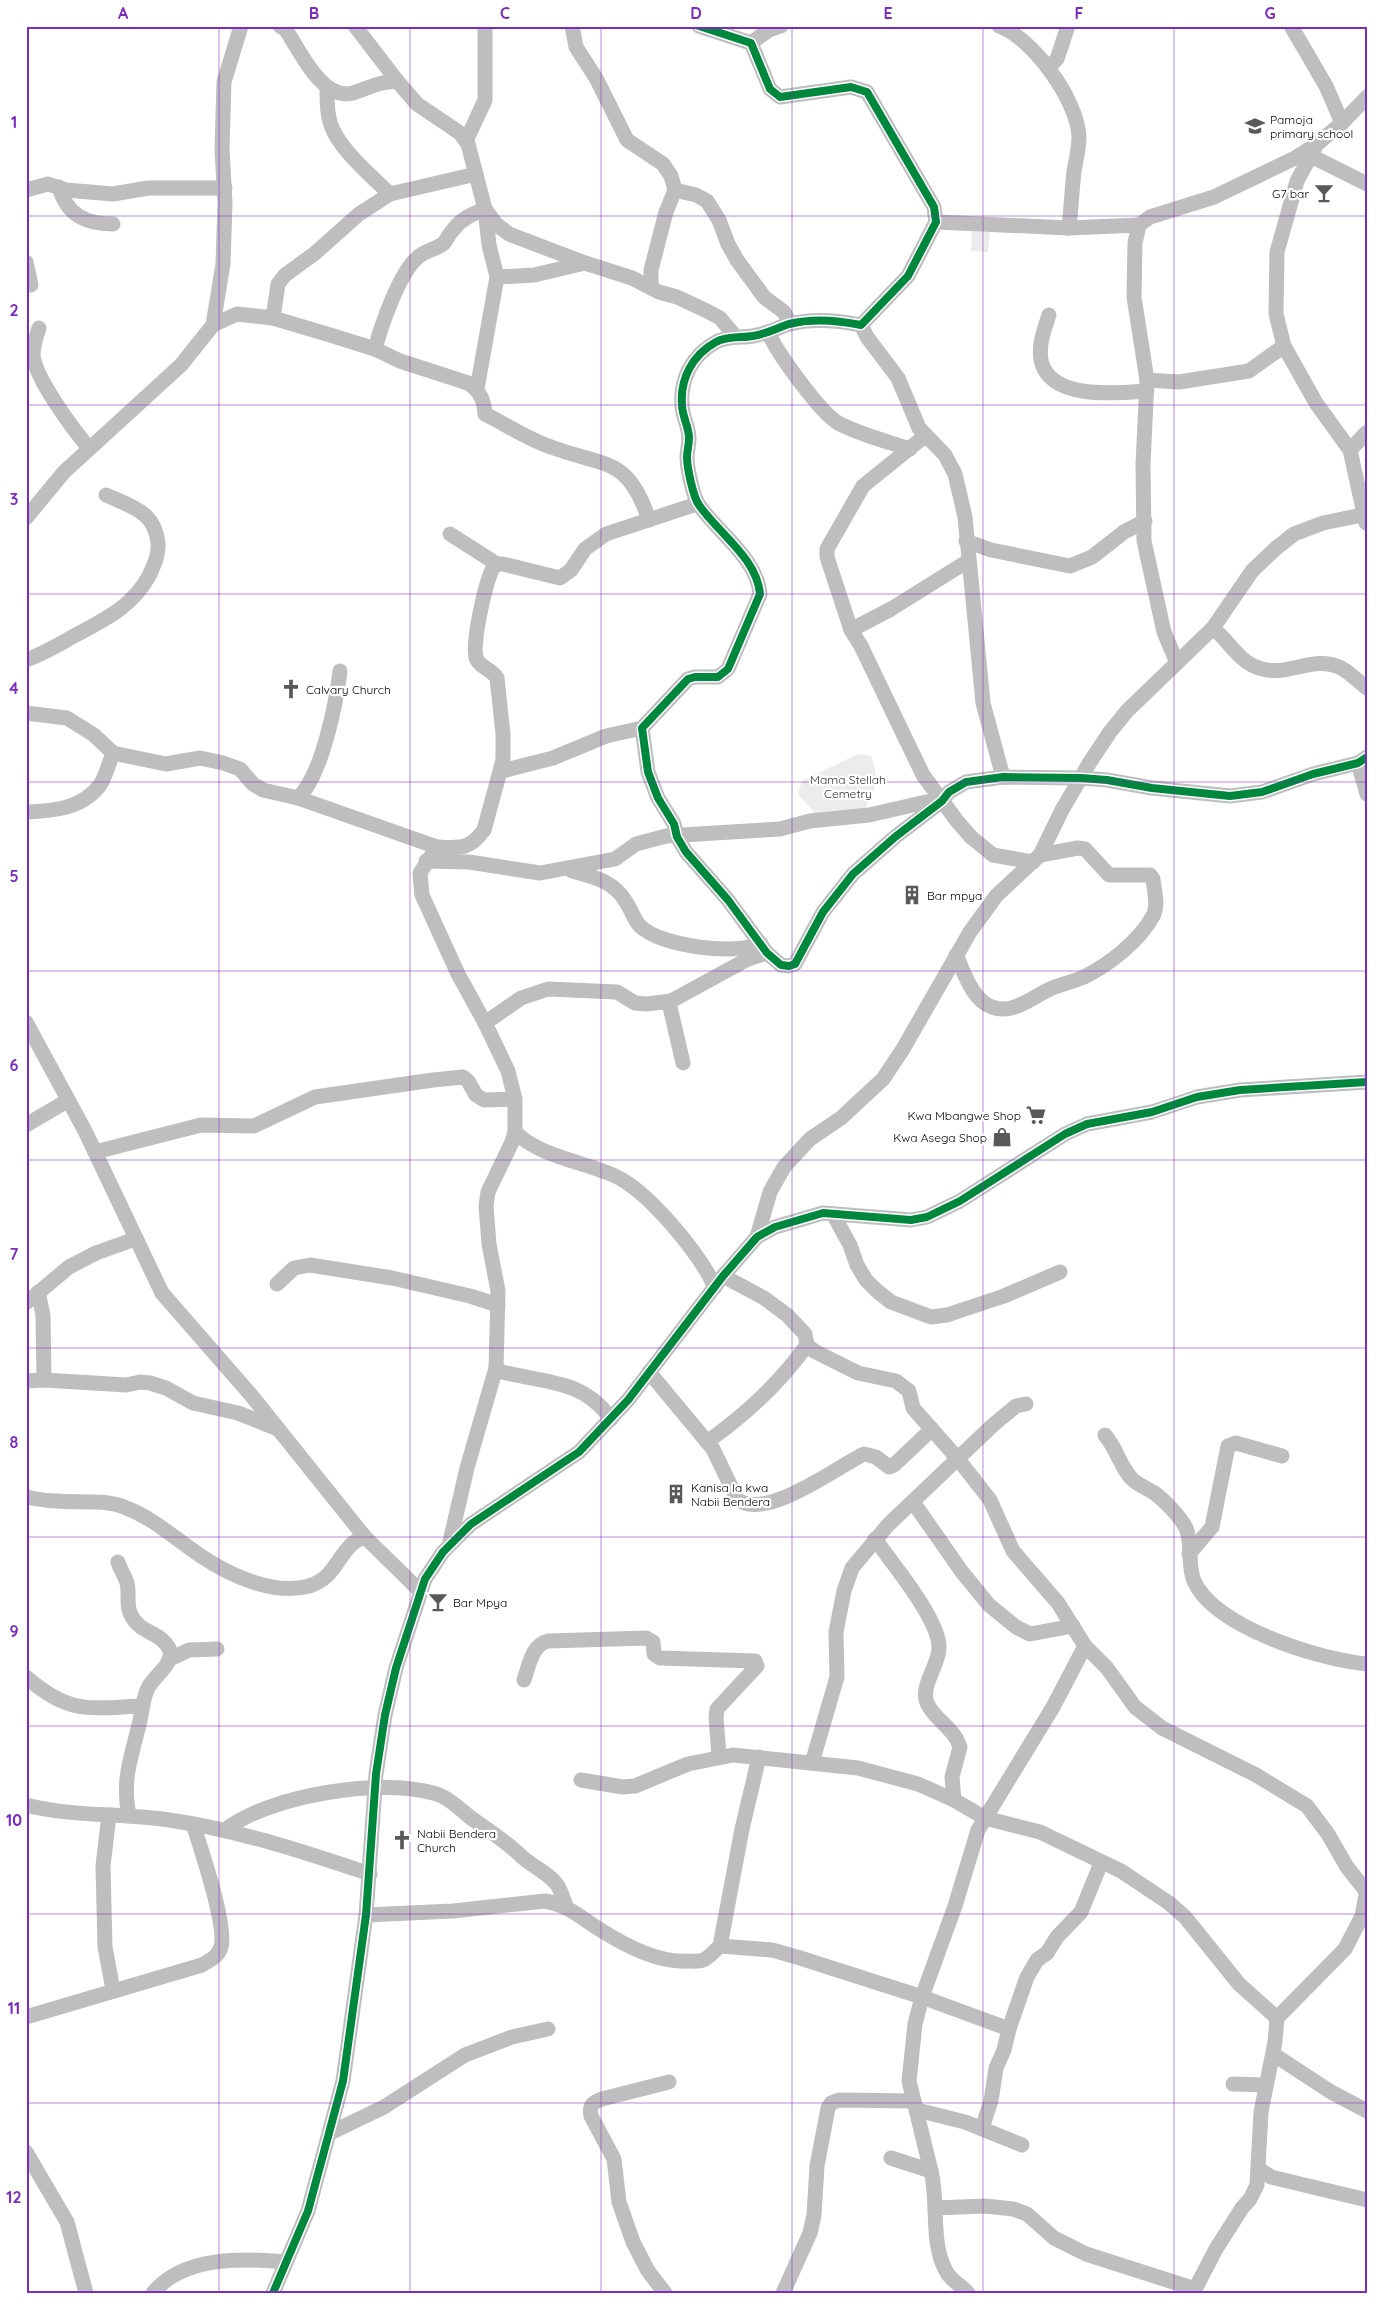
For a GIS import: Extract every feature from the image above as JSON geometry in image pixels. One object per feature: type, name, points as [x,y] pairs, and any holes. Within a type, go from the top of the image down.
[{"type":"street","points":[[213,325],[223,264],[225,188],[222,149],[224,82],[241,26]]},
{"type":"street","points":[[280,26],[286,30],[317,77],[328,88],[350,94],[388,81],[398,82]]},
{"type":"street","points":[[355,26],[398,82],[418,104],[460,133],[466,141],[485,210],[489,245],[498,277],[477,390]]},
{"type":"street","points":[[466,141],[485,100],[485,26]]},
{"type":"street","points":[[572,26],[576,47],[596,78],[627,140],[663,164],[671,176],[674,190],[666,212],[651,270],[651,288]]},
{"type":"street","points":[[700,26],[751,43]]},
{"type":"street","points":[[755,26],[751,43],[770,89],[780,97],[851,87],[867,92],[934,207],[936,222],[908,276],[860,325]]},
{"type":"street","points":[[751,43],[770,30],[781,26]]},
{"type":"street","points":[[999,26],[1018,37],[1048,68],[1068,100],[1076,118],[1079,136],[1069,228]]},
{"type":"street","points":[[1048,68],[1057,59],[1068,26]]},
{"type":"street","points":[[1290,26],[1326,86],[1342,123]]},
{"type":"street","points":[[328,88],[327,104],[333,130],[343,145],[390,194]]},
{"type":"street","points":[[273,2293],[308,2211],[343,2081],[366,1915],[384,1714],[396,1668],[430,1570],[470,1524],[579,1452],[610,1419],[649,1372],[719,1282],[757,1237],[770,1192],[784,1167],[810,1139],[841,1118],[883,1079],[903,1049],[956,955],[996,896],[1037,859],[1058,816],[1081,778],[1110,732],[1127,711],[1213,628],[1252,571],[1294,534],[1323,523],[1366,518],[1350,450],[1316,403],[1284,346],[1276,314],[1276,252],[1297,181],[1314,150],[1367,97]]},
{"type":"street","points":[[936,222],[1069,228],[1139,225],[1150,217],[1214,197],[1314,150]]},
{"type":"street","points":[[1314,150],[1367,184]]},
{"type":"street","points":[[273,318],[278,284],[285,275],[314,254],[359,214],[390,194],[476,174]]},
{"type":"street","points":[[26,190],[48,184],[66,190],[113,194],[148,188],[225,188]]},
{"type":"street","points":[[59,187],[62,200],[70,211],[86,220],[114,224]]},
{"type":"street","points":[[674,190],[696,195],[707,201],[720,220],[728,244],[737,260],[764,297],[784,312],[790,324]]},
{"type":"street","points":[[485,210],[496,224],[509,234],[585,263],[632,278],[651,288],[677,297],[720,318],[736,337]]},
{"type":"street","points":[[375,349],[380,328],[403,277],[415,259],[423,252],[444,242],[452,230],[469,216],[485,210]]},
{"type":"street","points":[[1139,225],[1135,243],[1134,298],[1147,385],[1143,464],[1144,541],[1152,586],[1164,632],[1177,662]]},
{"type":"street","points":[[26,262],[31,284]]},
{"type":"street","points":[[498,277],[534,275],[585,263]]},
{"type":"street","points":[[26,518],[64,472],[88,447],[181,364],[213,325],[237,314],[273,318],[375,349],[400,361],[468,383],[477,390],[484,405],[485,414],[549,447],[593,458],[625,475],[638,491],[649,520]]},
{"type":"street","points":[[1049,315],[1042,335],[1041,358],[1045,369],[1054,380],[1069,389],[1084,391],[1120,393],[1147,385],[1180,382],[1249,371],[1284,346]]},
{"type":"street","points":[[502,771],[553,758],[606,736],[642,728],[688,679],[695,677],[718,677],[728,669],[760,594],[759,584],[735,546],[697,504],[687,457],[689,437],[682,406],[682,382],[686,372],[716,342],[768,332],[790,324],[826,320],[860,325]]},
{"type":"street","points":[[860,325],[866,337],[898,378],[925,436],[950,462],[960,492],[983,703],[1003,778]]},
{"type":"street","points":[[39,328],[33,350],[36,368],[72,429],[88,447]]},
{"type":"street","points":[[768,332],[786,366],[836,421],[857,432],[910,449]]},
{"type":"street","points":[[1350,450],[1367,432]]},
{"type":"street","points":[[925,436],[863,486],[827,549],[827,557],[851,630],[861,646],[923,775],[971,837],[983,848],[1004,858],[1037,859],[1078,848],[1084,849],[1109,875],[1150,875],[1153,878],[1156,907],[1153,916],[1128,946],[1099,968],[1084,977],[1049,989],[1018,1006],[999,1010],[979,1000],[956,955]]},
{"type":"street","points":[[26,660],[50,650],[125,607],[141,590],[153,568],[159,553],[155,529],[147,517],[133,507],[106,495]]},
{"type":"street","points":[[450,534],[497,564],[560,578],[571,570],[585,548],[596,540],[623,527],[697,504]]},
{"type":"street","points":[[966,541],[991,550],[1070,566],[1092,557],[1124,532],[1145,521]]},
{"type":"street","points":[[851,630],[891,609],[968,561]]},
{"type":"street","points":[[26,713],[67,718],[94,735],[113,753],[166,764],[207,759],[240,769],[254,784],[263,790],[298,798],[437,847],[466,847],[484,830],[502,771],[502,734],[497,678],[493,672],[477,661],[475,654],[484,593],[492,570],[497,564]]},
{"type":"street","points":[[1213,628],[1244,661],[1260,669],[1283,672],[1306,665],[1326,663],[1341,668],[1367,688]]},
{"type":"street","points":[[298,798],[309,784],[328,733],[336,704],[340,671]]},
{"type":"street","points":[[642,728],[648,772],[658,798],[674,824],[677,837],[686,852],[728,900],[764,949],[781,965],[789,966],[795,964],[823,912],[854,874],[895,837],[942,801],[950,792],[966,782],[1003,778],[1081,778],[1230,796],[1262,792],[1313,774],[1362,760],[1367,794]]},
{"type":"street","points":[[26,812],[62,810],[84,800],[100,784],[113,753]]},
{"type":"street","points":[[426,861],[468,862],[540,873],[615,860],[636,844],[666,836],[677,837],[780,829],[810,821],[869,814],[926,802],[942,801]]},
{"type":"street","points":[[437,847],[426,861],[420,873],[422,895],[458,974],[486,1023],[508,1071],[516,1099],[515,1132],[506,1158],[488,1192],[486,1206],[489,1244],[497,1281],[496,1368],[467,1468],[449,1546]]},
{"type":"street","points":[[566,869],[593,876],[608,883],[625,900],[640,926],[667,941],[727,949],[764,949]]},
{"type":"street","points":[[486,1023],[521,998],[548,989],[617,992],[635,1003],[660,1004],[671,1002],[764,949]]},
{"type":"street","points":[[671,1002],[670,1007],[683,1063]]},
{"type":"street","points":[[26,1022],[95,1152],[153,1278],[169,1302],[209,1346],[364,1536],[421,1592]]},
{"type":"street","points":[[95,1152],[201,1125],[254,1126],[315,1097],[433,1080],[463,1077],[468,1081],[476,1095],[484,1100],[516,1099]]},
{"type":"street","points":[[757,1237],[798,1220],[823,1214],[911,1220],[927,1216],[960,1201],[1065,1134],[1087,1124],[1152,1112],[1197,1096],[1240,1090],[1367,1082]]},
{"type":"street","points":[[26,1125],[67,1101]]},
{"type":"street","points":[[515,1132],[524,1141],[546,1152],[611,1174],[631,1184],[719,1282],[764,1298],[788,1315],[805,1334],[807,1346],[784,1377],[759,1401],[707,1442]]},
{"type":"street","points":[[833,1214],[866,1280],[891,1302],[932,1316],[947,1315],[1004,1296],[1060,1272]]},
{"type":"street","points":[[26,1303],[58,1274],[81,1260],[134,1239]]},
{"type":"street","points":[[277,1284],[294,1268],[310,1264],[392,1278],[470,1296],[498,1305]]},
{"type":"street","points":[[38,1292],[42,1315],[44,1380]]},
{"type":"street","points":[[807,1346],[837,1364],[902,1384],[912,1394],[913,1408],[958,1459],[990,1500],[1008,1543],[1058,1603],[1085,1646],[1117,1680],[1135,1707],[1156,1724],[1256,1775],[1307,1806],[1328,1834],[1347,1867],[1366,1890],[1362,1916],[1345,1949],[1277,2018],[1273,2054],[1261,2112],[1259,2169],[1255,2192],[1216,2249],[1194,2291],[1165,2278],[1129,2270],[1086,2254],[1054,2238],[1027,2214],[1013,2209],[985,2206],[935,2208]]},
{"type":"street","points":[[496,1368],[502,1372],[585,1393],[603,1408],[610,1419]]},
{"type":"street","points":[[649,1372],[707,1442],[737,1499],[743,1504],[752,1505],[799,1492],[864,1454],[876,1457],[889,1467],[894,1465],[932,1429]]},
{"type":"street","points":[[26,1381],[150,1383],[166,1388],[193,1403],[238,1413],[278,1430]]},
{"type":"street","points":[[812,1763],[837,1677],[836,1632],[844,1591],[852,1568],[875,1539],[1004,1414],[1016,1406],[1026,1404]]},
{"type":"street","points":[[1105,1435],[1114,1446],[1123,1467],[1133,1480],[1154,1493],[1186,1528],[1193,1580],[1214,1607],[1242,1624],[1296,1649],[1367,1664]]},
{"type":"street","points":[[1188,1554],[1212,1527],[1228,1446],[1236,1442],[1282,1456]]},
{"type":"street","points":[[26,1497],[56,1502],[102,1502],[123,1506],[146,1516],[202,1556],[222,1567],[253,1581],[285,1588],[310,1586],[324,1578],[334,1569],[351,1545],[364,1536]]},
{"type":"street","points":[[913,1502],[962,1572],[989,1605],[1016,1627],[1030,1634],[1073,1626]]},
{"type":"street","points":[[875,1539],[914,1592],[936,1631],[939,1648],[926,1692],[927,1703],[958,1742],[960,1748],[952,1777],[954,1800]]},
{"type":"street","points":[[118,1562],[127,1584],[128,1607],[132,1618],[142,1628],[162,1638],[171,1653],[170,1660]]},
{"type":"street","points":[[524,1680],[534,1651],[538,1646],[548,1641],[646,1638],[653,1642],[654,1654],[660,1658],[755,1661],[757,1666],[717,1709],[719,1756]]},
{"type":"street","points":[[968,2293],[952,2280],[946,2271],[938,2250],[935,2187],[909,2080],[915,2024],[922,1997],[956,1906],[978,1830],[1043,1723],[1085,1646]]},
{"type":"street","points":[[129,1816],[126,1801],[126,1775],[148,1687],[170,1660],[189,1650],[217,1649]]},
{"type":"street","points":[[26,1677],[63,1704],[90,1708],[143,1706]]},
{"type":"street","points":[[581,1780],[623,1787],[635,1786],[688,1764],[719,1756],[759,1757],[858,1768],[918,1784],[954,1800],[985,1818],[1040,1832],[1101,1863],[1122,1871],[1169,1903],[1185,1917],[1239,1984],[1277,2018]]},
{"type":"street","points":[[366,1915],[453,1911],[545,1901],[566,1906],[608,1934],[640,1951],[678,1962],[702,1961],[720,1946],[748,1802],[759,1757]]},
{"type":"street","points":[[226,1830],[241,1818],[264,1808],[310,1795],[376,1788],[412,1789],[435,1793],[502,1838],[532,1866],[550,1878],[559,1887],[566,1906]]},
{"type":"street","points":[[26,1805],[47,1810],[129,1816],[226,1830],[370,1874]]},
{"type":"street","points":[[109,1815],[103,1866],[105,1947],[114,1990]]},
{"type":"street","points":[[26,2017],[202,1965],[214,1958],[220,1949],[222,1929],[193,1824]]},
{"type":"street","points":[[982,2128],[991,2101],[996,2068],[1004,2050],[1009,2029],[1027,1977],[1037,1960],[1047,1953],[1057,1938],[1081,1912],[1101,1863]]},
{"type":"street","points":[[720,1946],[772,1950],[922,1997],[1009,2029]]},
{"type":"street","points":[[330,2133],[384,2107],[465,2055],[512,2037],[548,2028]]},
{"type":"street","points":[[1273,2054],[1331,2092],[1367,2111]]},
{"type":"street","points":[[665,2293],[648,2272],[633,2242],[619,2202],[614,2159],[591,2116],[589,2108],[592,2104],[602,2099],[670,2082]]},
{"type":"street","points":[[1234,2084],[1266,2085]]},
{"type":"street","points":[[783,2293],[810,2233],[814,2215],[817,2166],[828,2108],[831,2103],[839,2100],[915,2106],[982,2128],[1022,2145]]},
{"type":"street","points":[[26,2152],[67,2222],[86,2293]]},
{"type":"street","points":[[891,2158],[931,2171]]},
{"type":"street","points":[[1259,2169],[1271,2177],[1367,2200]]},
{"type":"street","points":[[153,2293],[177,2272],[196,2267],[239,2260],[286,2262]]},
{"type":"green space","points":[[972,231],[990,232],[988,252],[971,251]]},
{"type":"green space","name":"Mama Stellah Cemetry","points":[[858,754],[871,756],[876,777],[872,796],[864,810],[818,817],[798,794],[802,781]]},
{"type":"cycle path","points":[[699,26],[751,43],[770,89],[780,97],[851,87],[867,92],[934,207],[936,222],[908,276],[861,325],[816,320],[789,324],[758,335],[720,340],[708,347],[694,361],[683,386],[682,409],[689,438],[687,462],[695,496],[699,505],[736,546],[752,569],[760,594],[728,669],[718,677],[695,677],[688,679],[642,728],[648,772],[658,798],[674,824],[677,837],[686,852],[728,900],[767,953],[781,965],[789,966],[795,964],[823,912],[853,874],[895,837],[942,801],[949,792],[966,782],[1003,777],[1081,778],[1230,796],[1262,792],[1313,774],[1358,763],[1367,757]]},
{"type":"cycle path","points":[[273,2293],[308,2211],[343,2081],[366,1915],[376,1774],[385,1715],[396,1668],[425,1579],[443,1552],[471,1524],[579,1452],[628,1400],[723,1276],[757,1237],[775,1227],[823,1213],[911,1220],[927,1217],[960,1201],[1065,1134],[1087,1124],[1152,1112],[1197,1097],[1240,1090],[1367,1082]]},
{"type":"place","name":"Pamoja primary school","points":[[1255,126]]},
{"type":"place","name":"G7 bar","points":[[1324,193]]},
{"type":"place","name":"Calvary Church","points":[[291,689]]},
{"type":"place","name":"Bar mpya","points":[[912,895]]},
{"type":"place","name":"Kwa Mbangwe Shop","points":[[1036,1115]]},
{"type":"place","name":"Kwa Asega Shop","points":[[1002,1137]]},
{"type":"place","name":"Kanisa la kwa Nabii Bendera","points":[[676,1494]]},
{"type":"place","name":"Bar Mpya","points":[[438,1602]]},
{"type":"place","name":"Nabii Bendera Church","points":[[402,1840]]}]
